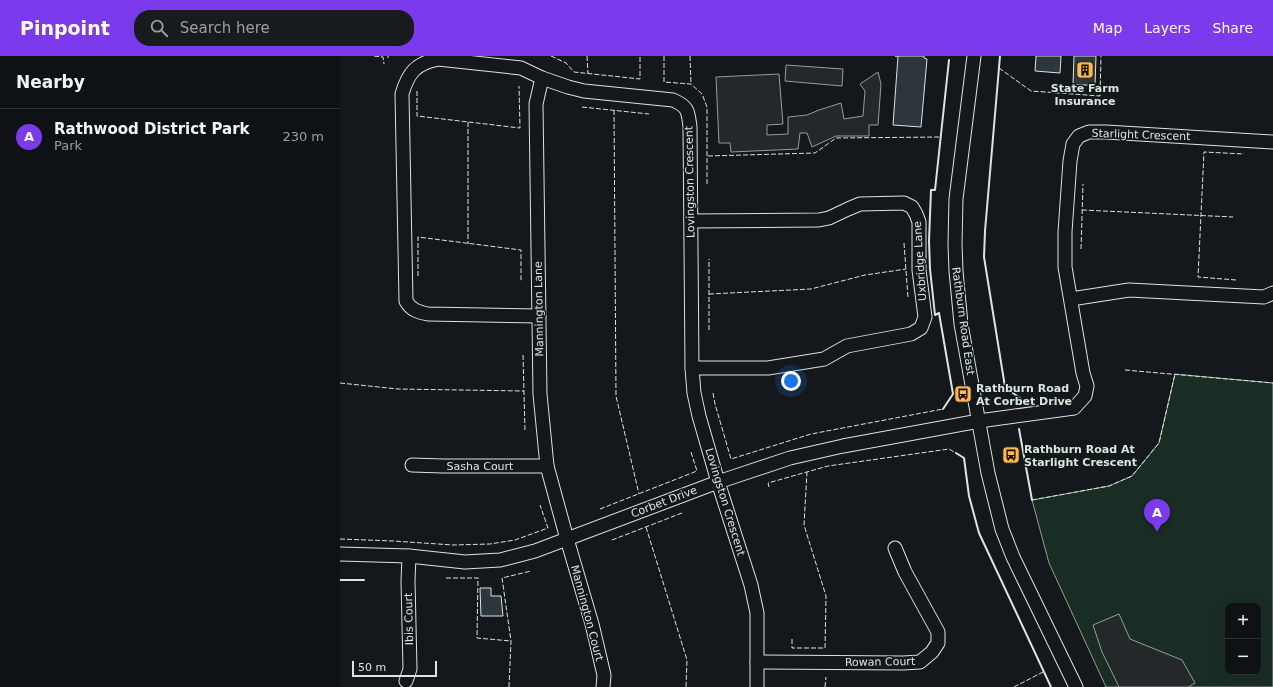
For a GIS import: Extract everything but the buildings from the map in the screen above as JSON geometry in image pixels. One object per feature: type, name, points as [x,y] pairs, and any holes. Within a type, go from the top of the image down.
[{"type":"street","name":"Rathburn Road East","points":[[974,56],[956,199],[954,244],[961,324],[988,473],[1002,529],[1013,557],[1076,687]]},
{"type":"street","name":"Lovingston Crescent","points":[[539,316],[428,314],[410,307],[406,301],[402,94],[405,83],[412,73],[427,61],[438,59],[521,68],[542,78],[568,87],[584,91],[674,100],[682,104],[688,110],[690,127],[692,368],[694,393],[718,482],[751,585],[757,613],[757,687]]},
{"type":"street","name":"Mannington Lane","points":[[542,78],[536,104],[540,394],[548,466],[567,539]]},
{"type":"street","name":"Starlight Crescent","points":[[1011,417],[1074,408],[1085,396],[1087,386],[1083,373],[1065,267],[1065,232],[1070,161],[1073,144],[1079,136],[1089,132],[1106,132],[1273,142]]},
{"type":"street","name":"Uxbridge Lane","points":[[691,221],[819,220],[829,218],[860,204],[904,204],[912,207],[919,222],[919,270],[925,317],[921,328],[911,334],[847,346],[824,359],[768,368],[692,368]]},
{"type":"street","points":[[1071,299],[1129,290],[1259,297],[1264,297],[1273,293]]},
{"type":"street","name":"Corbet Drive","points":[[340,554],[409,556],[465,562],[500,560],[535,551],[718,482],[790,458],[843,446],[979,421],[1011,417]]},
{"type":"street","name":"Sasha Court","points":[[412,465],[548,466]]},
{"type":"street","name":"Mannington Court","points":[[567,539],[592,624],[604,675],[603,687]]},
{"type":"street","name":"Rowan Court","points":[[757,662],[903,664],[920,662],[932,652],[938,643],[938,632],[904,572],[895,548]]},
{"type":"street","name":"Ibis Court","points":[[406,681],[410,669],[408,581],[409,556]]},
{"type":"green space","points":[[1175,374],[1273,383],[1273,687],[1106,687],[1049,563],[1032,500],[1109,486],[1132,476],[1159,443]]},
{"type":"shaded area","points":[[786,65],[843,69],[842,86],[785,81]]},
{"type":"shaded area","points":[[878,72],[881,84],[878,125],[869,125],[869,136],[836,136],[812,147],[807,133],[800,133],[798,149],[731,152],[730,143],[719,143],[716,77],[779,74],[783,124],[767,125],[767,135],[788,134],[788,117],[807,115],[841,103],[844,119],[863,116],[865,91],[860,84]]},
{"type":"shaded area","points":[[1119,614],[1130,639],[1182,660],[1195,683],[1188,687],[1119,687],[1102,652],[1093,625]]},
{"type":"fence","points":[[374,56],[383,57],[384,64]]},
{"type":"fence","points":[[551,56],[566,63],[574,72],[640,79],[640,56]]},
{"type":"fence","points":[[587,56],[588,74]]},
{"type":"fence","points":[[664,56],[664,82],[691,84],[702,94],[707,107],[707,184]]},
{"type":"fence","points":[[690,56],[691,84]]},
{"type":"fence","points":[[999,68],[1031,91],[1100,96],[1101,56]]},
{"type":"fence","points":[[417,91],[417,116],[520,128],[519,86]]},
{"type":"fence","points":[[582,107],[649,114]]},
{"type":"fence","points":[[614,110],[616,396],[639,494]]},
{"type":"fence","points":[[468,122],[468,244]]},
{"type":"fence","points":[[708,156],[815,153],[836,138],[940,137]]},
{"type":"fence","points":[[1236,280],[1198,277],[1204,152],[1244,154]]},
{"type":"fence","points":[[1081,249],[1083,184]]},
{"type":"fence","points":[[1082,210],[1233,217]]},
{"type":"fence","points":[[418,276],[418,237],[521,250],[521,281]]},
{"type":"fence","points":[[904,243],[908,298]]},
{"type":"fence","points":[[709,259],[709,330]]},
{"type":"fence","points":[[709,294],[811,289],[865,275],[906,269]]},
{"type":"fence","points":[[523,355],[525,431]]},
{"type":"fence","points":[[1125,370],[1273,383]]},
{"type":"fence","points":[[1032,500],[1109,486],[1132,476],[1159,443],[1175,374]]},
{"type":"fence","points":[[340,383],[398,389],[524,391]]},
{"type":"fence","points":[[713,393],[731,459],[811,434],[943,409]]},
{"type":"fence","points":[[769,487],[768,483],[828,466],[949,449],[956,453]]},
{"type":"fence","points":[[600,509],[697,471],[691,452]]},
{"type":"fence","points":[[792,639],[792,648],[825,648],[826,596],[804,525],[807,472]]},
{"type":"fence","points":[[340,539],[453,545],[490,544],[515,540],[548,528],[540,505]]},
{"type":"fence","points":[[612,540],[682,513]]},
{"type":"fence","points":[[646,527],[687,660],[686,687]]},
{"type":"fence","points":[[509,687],[511,641],[502,578],[531,571]]},
{"type":"fence","points":[[446,578],[478,578],[477,638],[511,641]]},
{"type":"fence","points":[[1014,687],[1043,672]]},
{"type":"fence","points":[[825,687],[826,677]]},
{"type":"wall","points":[[1000,56],[984,257],[1005,387],[1021,399]]},
{"type":"wall","points":[[943,409],[953,394],[939,313],[935,315],[930,269],[929,241],[931,190],[935,190],[949,60]]},
{"type":"wall","points":[[1019,429],[1032,500]]},
{"type":"wall","points":[[956,453],[964,458],[969,496],[979,533],[1051,687]]},
{"type":"wall","points":[[340,580],[364,580]]},
{"type":"place","name":"State Farm Insurance","points":[[1085,70]]},
{"type":"place","name":"Rathburn Road At Corbet Drive","points":[[963,394]]},
{"type":"place","name":"Rathburn Road At Starlight Crescent","points":[[1011,455]]},
{"type":"place","name":"Rathwood District Park","points":[[1157,532]]}]
